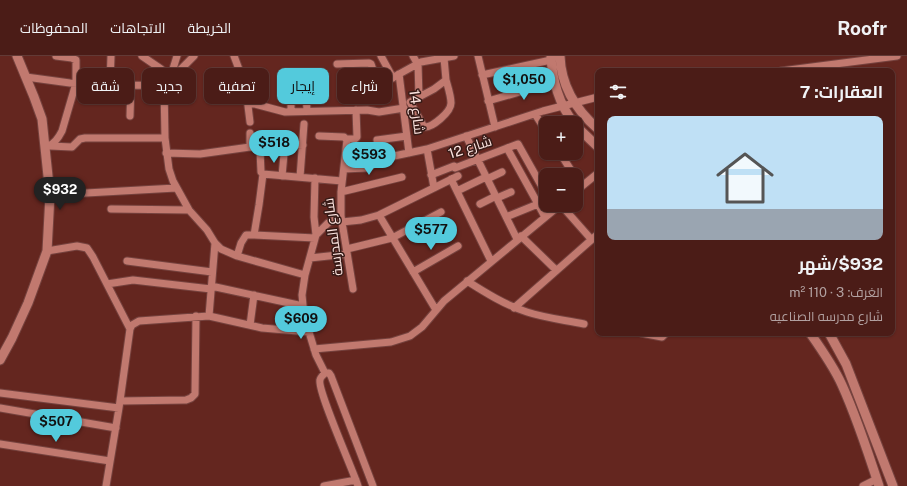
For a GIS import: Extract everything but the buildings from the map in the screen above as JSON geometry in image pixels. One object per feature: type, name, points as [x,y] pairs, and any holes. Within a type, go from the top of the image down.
[{"type":"street","points":[[0,360],[28,303],[47,251],[50,195],[48,146],[42,119],[26,77],[16,56]]},
{"type":"street","points":[[48,146],[59,137],[62,131],[76,83],[76,60],[56,56]]},
{"type":"street","points":[[111,56],[111,68]]},
{"type":"street","points":[[142,56],[160,68]]},
{"type":"street","points":[[173,68],[177,56]]},
{"type":"street","points":[[182,68],[194,56]]},
{"type":"street","points":[[234,56],[239,68]]},
{"type":"street","points":[[381,56],[396,76]]},
{"type":"street","points":[[413,56],[417,63],[419,97]]},
{"type":"street","points":[[337,64],[369,63],[371,64],[378,84],[381,84],[417,63],[454,56]]},
{"type":"street","points":[[478,56],[494,127]]},
{"type":"street","points":[[560,56],[562,77],[565,86],[580,112],[595,126]]},
{"type":"street","points":[[806,68],[897,56]]},
{"type":"street","points":[[444,58],[451,106],[442,117],[427,128],[422,126],[410,102],[434,89],[446,80]]},
{"type":"street","points":[[482,75],[551,58],[554,82],[563,107],[569,116]]},
{"type":"street","name":"شارع 14","points":[[396,76],[404,108],[409,153]]},
{"type":"street","points":[[26,77],[76,83]]},
{"type":"street","points":[[488,101],[554,82]]},
{"type":"street","points":[[344,169],[366,168],[380,159],[427,149],[535,114],[595,98]]},
{"type":"street","points":[[130,104],[130,116]]},
{"type":"street","points":[[164,104],[165,138],[168,169],[176,188],[189,210],[207,230],[215,243],[221,249],[237,256],[305,275]]},
{"type":"street","points":[[250,122],[249,104],[262,106],[281,112],[356,110],[379,112],[404,108]]},
{"type":"street","points":[[291,104],[291,112]]},
{"type":"street","points":[[307,104],[307,111]]},
{"type":"street","points":[[318,136],[355,139],[357,137],[356,110]]},
{"type":"street","points":[[535,114],[539,120]]},
{"type":"street","points":[[300,177],[304,124]]},
{"type":"street","points":[[250,133],[250,147]]},
{"type":"street","points":[[583,133],[595,144]]},
{"type":"street","points":[[380,159],[377,140],[407,136]]},
{"type":"street","points":[[466,136],[506,217],[519,238],[556,270]]},
{"type":"street","points":[[48,146],[72,148],[80,139],[85,138],[165,138]]},
{"type":"street","name":"شارع المدرسة","points":[[347,139],[341,192],[342,219],[353,289]]},
{"type":"street","points":[[285,144],[303,145]]},
{"type":"street","name":"شارع 12","points":[[431,175],[454,166],[455,168],[518,144],[539,182]]},
{"type":"street","points":[[166,153],[200,154],[250,147],[258,148],[261,172],[263,174],[254,235]]},
{"type":"street","points":[[507,148],[545,216]]},
{"type":"street","points":[[427,149],[434,188]]},
{"type":"street","points":[[282,176],[284,154]]},
{"type":"street","points":[[457,191],[502,172]]},
{"type":"street","points":[[263,174],[342,181]]},
{"type":"street","points":[[316,237],[328,223],[342,219],[361,220],[380,215],[458,176]]},
{"type":"street","points":[[583,186],[595,176]]},
{"type":"street","points":[[341,192],[402,177]]},
{"type":"street","points":[[315,178],[314,217],[316,237],[303,285],[303,306],[314,349],[324,372],[329,373],[331,376],[373,486]]},
{"type":"street","points":[[451,179],[491,261]]},
{"type":"street","points":[[50,195],[176,188]]},
{"type":"street","points":[[480,204],[511,192]]},
{"type":"street","points":[[506,217],[538,204]]},
{"type":"street","points":[[111,208],[189,210]]},
{"type":"street","points":[[310,258],[347,251],[392,238],[441,212]]},
{"type":"street","points":[[314,349],[401,340],[417,332],[444,301],[550,212]]},
{"type":"street","points":[[563,212],[591,239]]},
{"type":"street","points":[[380,215],[392,238],[436,310]]},
{"type":"street","points":[[237,256],[241,243],[246,235],[316,237]]},
{"type":"street","points":[[514,308],[595,236]]},
{"type":"street","points":[[209,316],[215,243]]},
{"type":"street","points":[[47,251],[77,246],[87,248],[93,256],[130,329]]},
{"type":"street","points":[[413,272],[458,246]]},
{"type":"street","points":[[127,261],[212,272]]},
{"type":"street","points":[[107,284],[133,280],[211,287],[303,306]]},
{"type":"street","points":[[467,281],[499,301],[514,308],[528,313],[584,324]]},
{"type":"street","points":[[250,325],[254,296]]},
{"type":"street","points":[[0,392],[120,405],[186,400],[194,394],[196,316]]},
{"type":"street","points":[[106,486],[120,405],[130,329],[132,325],[139,321],[209,316],[250,325],[309,332]]},
{"type":"street","points":[[812,336],[833,368],[842,385],[878,483],[863,486]]},
{"type":"street","points":[[831,336],[852,377],[893,486]]},
{"type":"street","points":[[324,372],[320,379],[321,388],[357,483],[324,486]]},
{"type":"street","points":[[0,408],[116,428]]},
{"type":"street","points":[[0,444],[110,461]]}]
